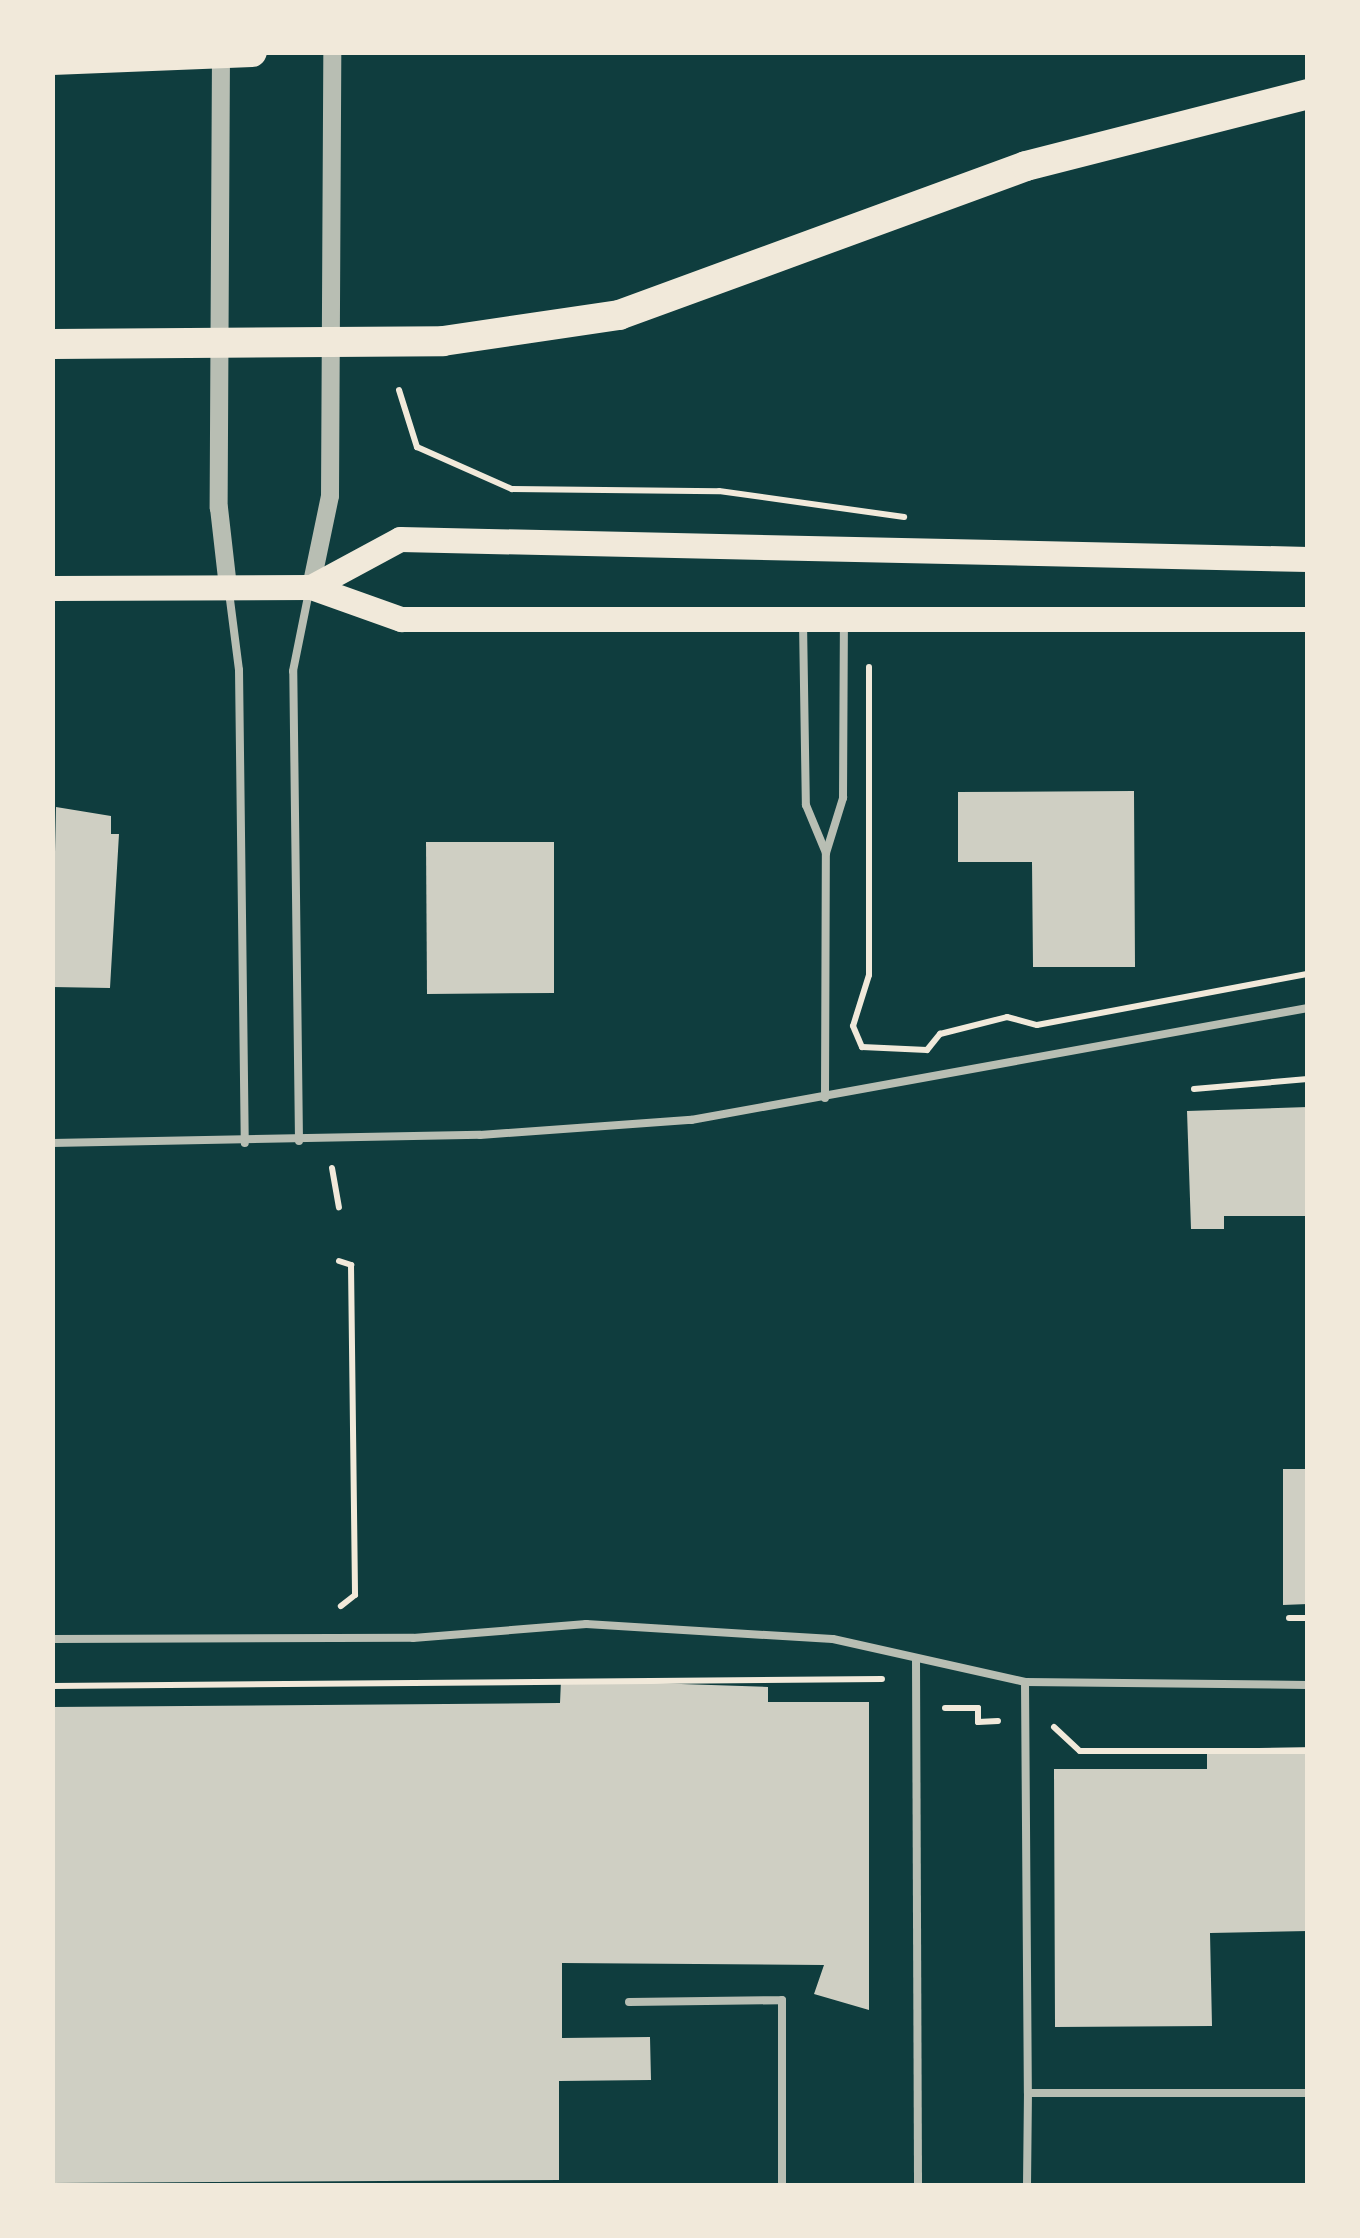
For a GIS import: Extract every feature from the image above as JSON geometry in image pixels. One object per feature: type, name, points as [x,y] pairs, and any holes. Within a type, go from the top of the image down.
[{"type":"highway","points":[[52,60],[252,52]]},
{"type":"highway","points":[[52,344],[332,345],[619,316],[1026,166],[1308,94]]},
{"type":"main road","points":[[310,586],[400,539],[1308,559]]},
{"type":"main road","points":[[52,588],[310,586],[401,619],[1308,620]]},
{"type":"street","points":[[221,52],[218,344],[228,587]]},
{"type":"street","points":[[310,586],[330,496],[332,52]]},
{"type":"lane","points":[[299,1141],[294,671],[310,586]]},
{"type":"lane","points":[[228,587],[238,670],[245,1142]]},
{"type":"lane","points":[[803,619],[806,805],[826,853]]},
{"type":"lane","points":[[825,1098],[826,853],[844,798],[844,619]]},
{"type":"lane","points":[[52,1142],[299,1141],[584,1130],[825,1098],[1123,1035],[1308,1008]]},
{"type":"lane","points":[[52,1639],[396,1638],[586,1624],[833,1639],[1025,1682],[1308,1685]]},
{"type":"lane","points":[[916,1658],[918,2186]]},
{"type":"lane","points":[[1025,1682],[1027,2186]]},
{"type":"lane","points":[[629,2002],[782,2000],[782,2186]]},
{"type":"lane","points":[[1028,2093],[1308,2093]]},
{"type":"path","points":[[399,390],[417,447],[512,489],[718,491],[909,518]]},
{"type":"path","points":[[870,667],[869,975],[853,1026],[862,1047],[927,1050],[940,1034],[1006,1017],[1038,1025],[1308,974]]},
{"type":"path","points":[[1194,1089],[1308,1080]]},
{"type":"path","points":[[332,1168],[340,1207]]},
{"type":"path","points":[[339,1261],[351,1265],[355,1578],[355,1594],[341,1606]]},
{"type":"path","points":[[1289,1618],[1308,1618]]},
{"type":"path","points":[[52,1686],[882,1680]]},
{"type":"path","points":[[945,1708],[978,1708],[978,1722],[998,1722]]},
{"type":"path","points":[[1054,1727],[1080,1751],[1308,1752]]},
{"type":"building","points":[[1134,791],[1135,967],[1033,967],[1032,862],[958,862],[958,792]]},
{"type":"building","points":[[56,807],[111,816],[111,834],[119,834],[110,988],[52,987]]},
{"type":"building","points":[[426,842],[554,842],[554,993],[427,994]]},
{"type":"building","points":[[1308,1107],[1306,1216],[1224,1216],[1224,1229],[1191,1229],[1187,1111]]},
{"type":"building","points":[[1283,1469],[1308,1469],[1308,1604],[1283,1605]]},
{"type":"building","points":[[561,1680],[768,1687],[768,1702],[869,1702],[869,2010],[814,1994],[824,1965],[562,1963],[562,2038],[650,2037],[651,2080],[559,2081],[559,2180],[52,2183],[52,1707],[560,1703]]},
{"type":"building","points":[[1308,1747],[1308,1931],[1210,1933],[1212,2026],[1055,2027],[1054,1769],[1207,1769],[1207,1749]]}]
